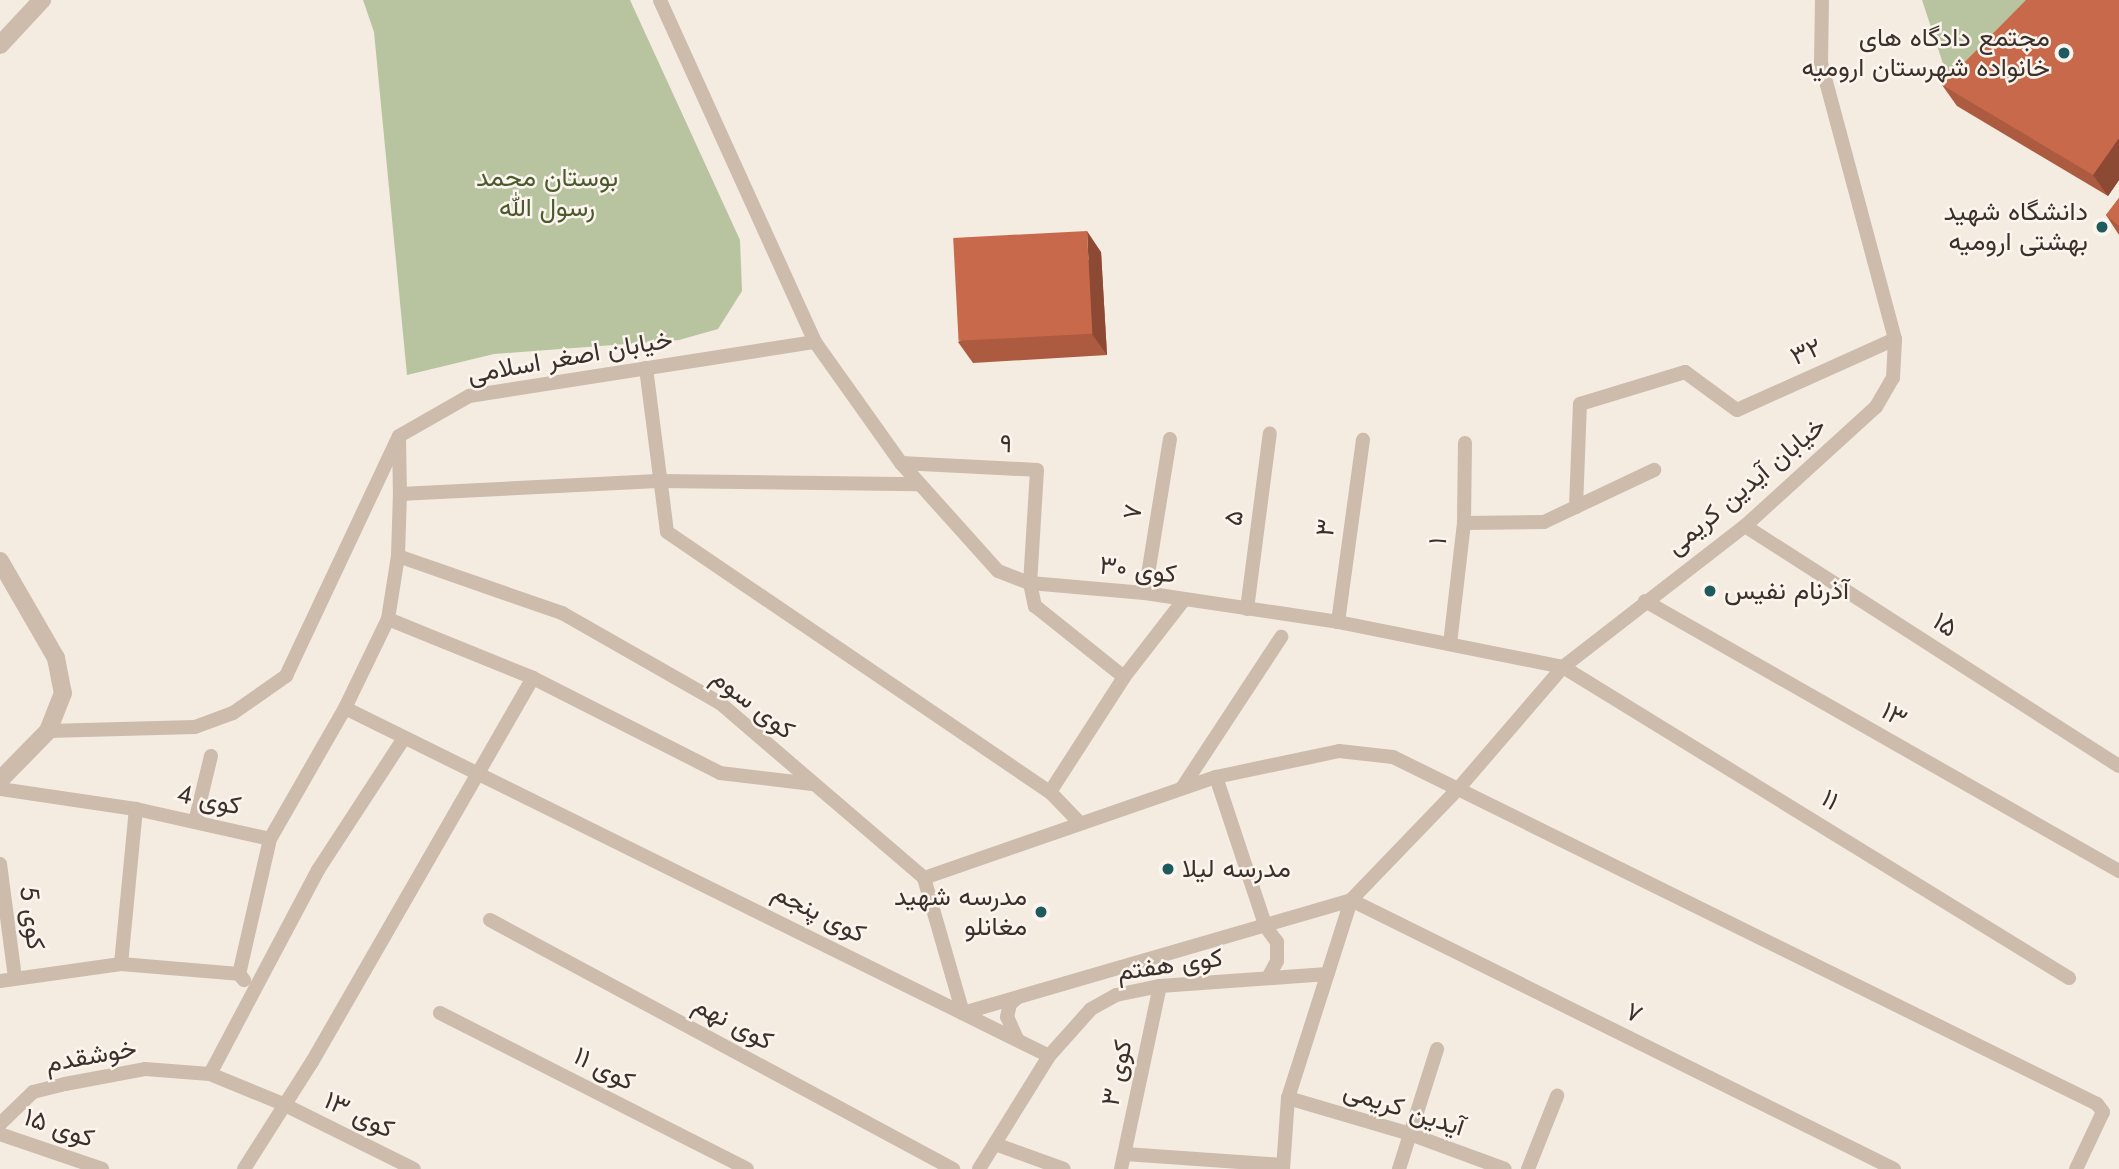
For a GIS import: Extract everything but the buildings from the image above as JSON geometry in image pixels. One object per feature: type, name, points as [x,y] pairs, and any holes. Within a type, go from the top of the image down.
[{"type":"street","points":[[0,45],[41,0]]},
{"type":"street","points":[[660,0],[815,342]]},
{"type":"street","name":"خیابان آیدین کریمی","points":[[1352,900],[1458,789],[1563,667],[1745,526],[1876,407],[1893,377],[1895,339],[1821,63],[1822,0]]},
{"type":"street","name":"۳۲","points":[[1576,507],[1580,404],[1685,372],[1737,410],[1895,339]]},
{"type":"street","name":"خیابان اصغر اسلامی","points":[[399,436],[470,396],[815,342]]},
{"type":"street","name":"کوی ۳۰","points":[[815,342],[901,463],[998,571],[1030,583],[1145,593],[1183,601],[1338,622],[1563,667]]},
{"type":"street","points":[[646,368],[658,481],[667,532],[1050,792],[1078,821]]},
{"type":"street","name":"۵","points":[[1247,609],[1270,433]]},
{"type":"street","points":[[270,839],[345,708],[388,619],[398,556],[399,436]]},
{"type":"street","points":[[48,731],[195,727],[233,713],[286,676],[399,436]]},
{"type":"street","name":"۷","points":[[1145,593],[1170,439]]},
{"type":"street","name":"۳","points":[[1338,622],[1363,440]]},
{"type":"street","name":"۱","points":[[1450,644],[1464,523],[1465,443]]},
{"type":"street","name":"۹","points":[[901,463],[1037,470],[1030,583]]},
{"type":"street","points":[[1464,523],[1544,522],[1654,470]]},
{"type":"street","points":[[400,494],[658,481],[919,484]]},
{"type":"street","name":"۱۵","points":[[1745,526],[2119,766]]},
{"type":"street","name":"کوی سوم","points":[[398,556],[562,613],[720,703],[924,878]]},
{"type":"street","points":[[0,561],[56,659],[63,692],[48,731],[0,780]]},
{"type":"street","points":[[1030,583],[1035,606],[1124,677]]},
{"type":"street","points":[[1050,792],[1124,677],[1183,601]]},
{"type":"street","name":"۱۳","points":[[1645,601],[2119,871]]},
{"type":"street","points":[[388,619],[533,678],[720,773],[812,784]]},
{"type":"street","points":[[1182,788],[1281,637]]},
{"type":"street","name":"۱۱","points":[[1563,667],[2069,978]]},
{"type":"street","points":[[244,1169],[312,1062],[533,678]]},
{"type":"street","name":"کوی پنجم","points":[[345,708],[1049,1056]]},
{"type":"street","points":[[209,1074],[318,870],[404,738]]},
{"type":"street","points":[[1352,900],[963,1013],[924,878],[1078,821],[1216,777],[1339,751],[1393,757],[2097,1104],[2103,1112],[2076,1169]]},
{"type":"street","points":[[195,822],[211,757]]},
{"type":"street","points":[[1216,777],[1266,927],[1278,951],[1268,978]]},
{"type":"street","name":"کوی 4","points":[[0,789],[136,809],[270,839],[239,975]]},
{"type":"street","points":[[121,964],[136,809]]},
{"type":"street","name":"کوی 5","points":[[0,864],[7,979]]},
{"type":"street","points":[[1125,1154],[1283,1167],[1288,1098],[1352,900]]},
{"type":"street","name":"۷","points":[[1352,900],[1895,1169]]},
{"type":"street","name":"کوی نهم","points":[[490,920],[953,1169]]},
{"type":"street","points":[[7,979],[121,964],[239,975],[253,988]]},
{"type":"street","name":"کوی هفتم","points":[[979,1169],[1049,1056],[1091,1009],[1116,995],[1160,986],[1328,974]]},
{"type":"street","name":"کوی ۳","points":[[1121,1169],[1160,986]]},
{"type":"street","points":[[1017,1039],[1007,1017],[1010,1004],[1018,997]]},
{"type":"street","name":"کوی ۱۱","points":[[440,1013],[747,1169]]},
{"type":"street","points":[[1399,1169],[1407,1133],[1437,1049]]},
{"type":"street","name":"خوشقدم","points":[[0,1124],[5,1109],[33,1092],[145,1069],[209,1074],[283,1104]]},
{"type":"street","points":[[1528,1169],[1557,1096]]},
{"type":"street","name":"آیدین کریمی","points":[[1288,1098],[1407,1133],[1504,1169]]},
{"type":"street","name":"کوی ۱۳","points":[[283,1104],[414,1169]]},
{"type":"street","name":"کوی ۱۵","points":[[0,1133],[102,1169]]},
{"type":"street","points":[[995,1143],[1064,1169]]},
{"type":"green space","name":"بوستان محمد رسول الله","points":[[363,0],[630,0],[740,240],[742,291],[718,329],[679,340],[494,354],[407,375],[374,32]]},
{"type":"green space","points":[[1922,0],[2040,0],[2046,9],[1957,106]]},
{"type":"place","name":"مجتمع دادگاه های خانواده شهرستان ارومیه","points":[[2064,53]]},
{"type":"place","name":"دانشگاه شهید بهشتی ارومیه","points":[[2102,227]]},
{"type":"place","name":"آذرنام نفیس","points":[[1710,591]]},
{"type":"place","name":"مدرسه لیلا","points":[[1168,869]]},
{"type":"place","name":"مدرسه شهید مغانلو","points":[[1041,912]]}]
